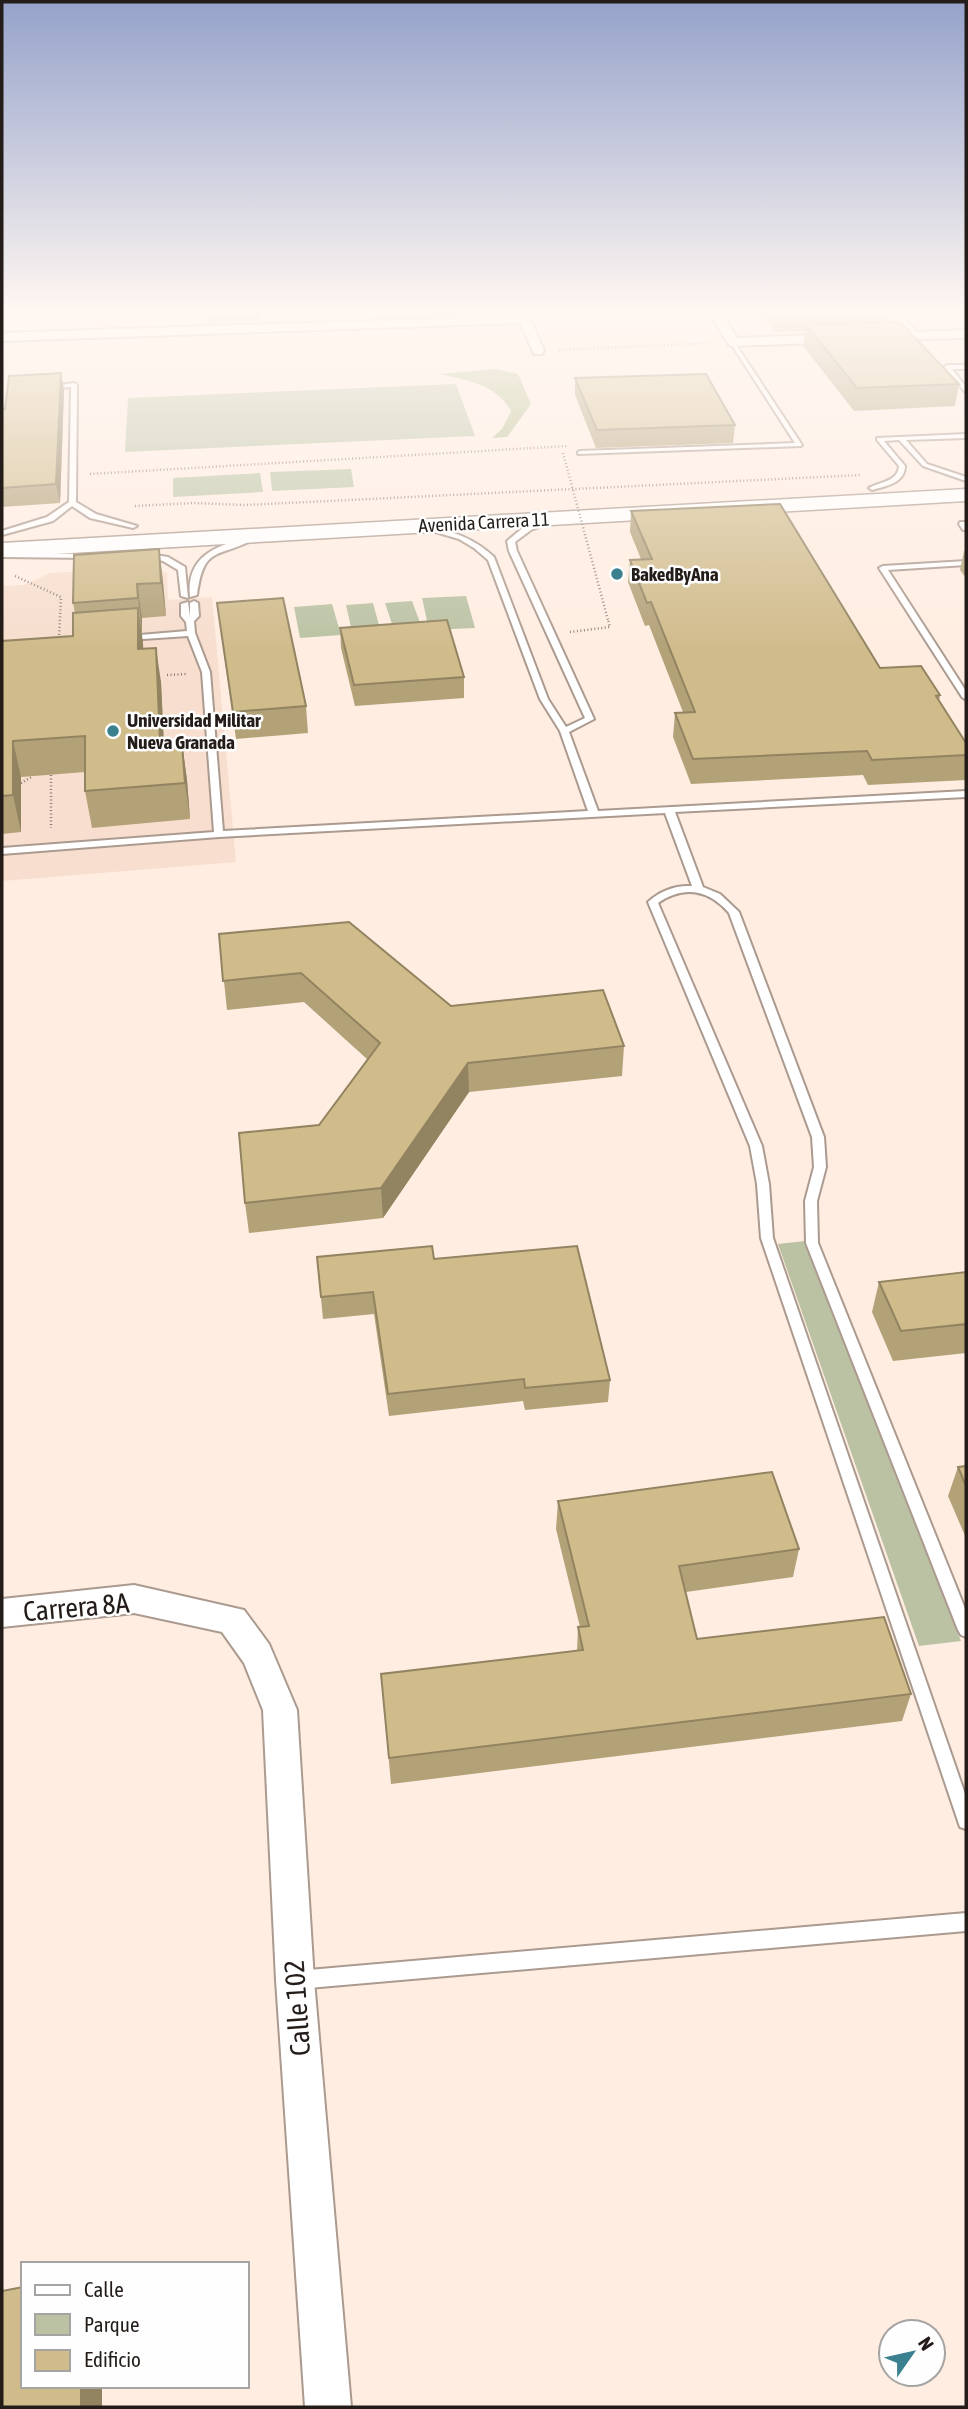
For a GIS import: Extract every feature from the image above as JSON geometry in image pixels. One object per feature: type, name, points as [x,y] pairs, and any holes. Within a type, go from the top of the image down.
[{"type":"main road","name":"Avenida Carrera 11","points":[[2,533],[132,516],[872,488],[966,480]]},
{"type":"main road","name":"Avenida Carrera 11","points":[[2,550],[966,495]]},
{"type":"street","name":"Carrera 8A","points":[[2,1613],[134,1599],[232,1620]]},
{"type":"street","name":"Calle 102","points":[[232,1620],[257,1655],[281,1710],[295,1980],[327,2407]]},
{"type":"lane","points":[[72,503],[73,423]]},
{"type":"lane","points":[[580,453],[799,445],[785,423]]},
{"type":"lane","points":[[872,488],[897,479],[902,472],[902,466],[879,439],[966,436]]},
{"type":"lane","points":[[901,438],[925,464],[966,480]]},
{"type":"lane","points":[[72,503],[93,516],[132,516]]},
{"type":"lane","points":[[2,533],[50,519],[72,503]]},
{"type":"lane","points":[[557,518],[528,528],[511,541],[513,551],[590,719],[564,731]]},
{"type":"lane","points":[[412,526],[464,538],[475,543],[491,559],[544,699],[564,731],[594,814]]},
{"type":"lane","points":[[219,834],[206,672],[191,633],[190,621],[185,616],[196,568],[204,558],[258,536]]},
{"type":"lane","points":[[2,555],[105,555]]},
{"type":"lane","points":[[139,555],[159,557],[177,565],[184,575],[189,600]]},
{"type":"lane","points":[[966,563],[883,568],[966,697]]},
{"type":"lane","points":[[111,639],[191,633]]},
{"type":"lane","points":[[2,851],[219,834],[966,794]]},
{"type":"lane","points":[[669,810],[698,888]]},
{"type":"lane","points":[[966,1630],[812,1243],[811,1201],[820,1167],[818,1137],[734,912],[722,896],[698,888],[671,891],[653,902],[756,1146],[763,1184],[767,1238],[966,1821]]},
{"type":"lane","points":[[295,1980],[966,1922]]},
{"type":"path","points":[[72,475],[561,447]]},
{"type":"path","points":[[553,634],[610,627],[563,453]]},
{"type":"path","points":[[132,516],[193,503],[246,505],[902,472]]},
{"type":"path","points":[[11,574],[61,597],[59,638]]},
{"type":"path","points":[[47,639],[71,637]]},
{"type":"path","points":[[51,775],[51,836]]},
{"type":"path","points":[[12,788],[33,776]]},
{"type":"shaded area","name":"Universidad Militar Nueva Granada","points":[[147,567],[167,573],[168,600],[212,597],[236,862],[2,881],[2,586],[24,585],[50,573]]},
{"type":"green space","points":[[127,423],[470,423],[475,436],[125,452]]},
{"type":"green space","points":[[505,423],[517,423],[507,437],[492,438]]},
{"type":"green space","points":[[351,469],[354,487],[272,491],[270,472]]},
{"type":"green space","points":[[260,473],[263,492],[173,497],[173,478]]},
{"type":"green space","points":[[466,596],[475,628],[429,630],[422,598]]},
{"type":"green space","points":[[412,601],[422,628],[394,630],[385,603]]},
{"type":"green space","points":[[373,603],[379,625],[351,627],[346,605]]},
{"type":"green space","points":[[332,604],[341,635],[300,638],[294,607]]},
{"type":"green space","points":[[805,1241],[961,1641],[919,1646],[778,1244]]},
{"type":"building","points":[[2,423],[59,423],[56,484],[2,488]]},
{"type":"building","points":[[594,423],[735,425],[597,430]]},
{"type":"building","points":[[780,504],[880,668],[921,666],[940,695],[936,696],[966,743],[966,755],[872,760],[867,751],[693,759],[675,713],[695,712],[651,602],[647,603],[630,560],[652,559],[631,511]]},
{"type":"building","points":[[159,549],[161,583],[137,584],[138,598],[73,603],[74,555]]},
{"type":"building","points":[[283,598],[306,706],[233,712],[217,603]]},
{"type":"building","points":[[138,608],[138,649],[156,648],[160,740],[165,740],[165,745],[182,744],[185,783],[85,791],[85,736],[13,741],[13,795],[2,796],[2,641],[73,636],[73,613]]},
{"type":"building","points":[[447,620],[464,677],[354,685],[340,628]]},
{"type":"building","points":[[349,922],[451,1006],[603,990],[624,1046],[468,1063],[381,1188],[245,1203],[239,1133],[319,1125],[380,1043],[301,973],[223,981],[219,934]]},
{"type":"building","points":[[432,1246],[434,1259],[577,1246],[610,1380],[525,1388],[524,1379],[388,1394],[373,1292],[321,1297],[317,1257]]},
{"type":"building","points":[[966,1272],[966,1324],[901,1331],[879,1282]]},
{"type":"building","points":[[966,1466],[966,1486],[958,1467]]},
{"type":"building","points":[[772,1472],[799,1549],[679,1566],[697,1639],[884,1617],[911,1694],[389,1758],[381,1674],[583,1650],[578,1627],[589,1626],[558,1501]]},
{"type":"building","points":[[21,2287],[21,2388],[81,2388],[81,2407],[2,2407],[2,2291]]},
{"type":"place","name":"BakedByAna","points":[[617,574]]},
{"type":"place","name":"Universidad Militar Nueva Granada","points":[[113,731]]}]
